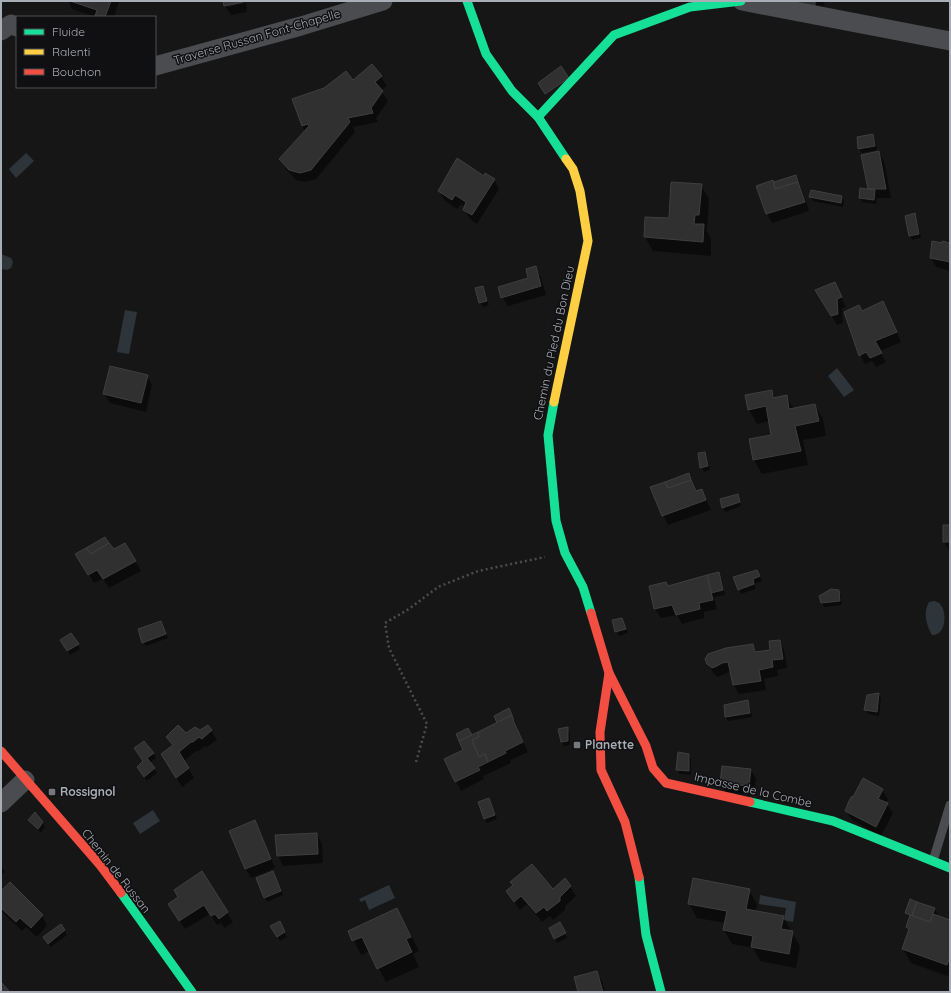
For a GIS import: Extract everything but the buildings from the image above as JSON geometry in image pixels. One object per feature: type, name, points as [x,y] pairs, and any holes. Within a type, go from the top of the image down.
[{"type":"street","name":"Traverse Russan Font-Chapelle","points":[[156,66],[301,26],[383,1]]},
{"type":"street","name":"Chemin du Pied du Bon Dieu","points":[[467,1],[486,54],[512,91],[538,117],[572,169],[580,191],[588,241],[548,435],[556,521],[565,553],[583,588],[609,673],[600,732],[601,770],[625,822],[638,871],[646,935],[661,992]]},
{"type":"street","points":[[538,117],[614,35],[690,7],[741,1],[950,41]]},
{"type":"street","points":[[1,30],[11,24],[16,26]]},
{"type":"street","name":"Impasse de la Combe","points":[[609,673],[646,746],[653,768],[666,783],[833,821],[950,868]]},
{"type":"street","name":"Chemin de Russan","points":[[1,751],[100,865],[192,992]]},
{"type":"street","points":[[1,803],[25,780]]},
{"type":"lane","points":[[933,861],[950,805]]},
{"type":"path","points":[[416,762],[427,724],[390,648],[385,623],[409,609],[438,587],[478,571],[565,553]]},
{"type":"shaded area","points":[[26,153],[34,161],[16,178],[9,169]]},
{"type":"shaded area","points":[[1,254],[11,258],[13,262],[11,268],[7,270],[1,269]]},
{"type":"shaded area","points":[[125,310],[137,312],[129,354],[117,352]]},
{"type":"shaded area","points":[[837,368],[854,390],[844,397],[828,376]]},
{"type":"shaded area","points":[[934,601],[939,603],[942,607],[944,618],[943,626],[940,632],[932,635],[927,623],[926,610],[929,602]]},
{"type":"shaded area","points":[[153,810],[160,821],[140,834],[133,823]]},
{"type":"shaded area","points":[[389,885],[395,898],[369,910],[365,900],[361,902],[359,899]]},
{"type":"shaded area","points":[[760,895],[796,902],[793,922],[784,920],[786,908],[759,904]]},
{"type":"traffic: fast","points":[[467,1],[486,54],[512,91],[538,117],[566,159]]},
{"type":"traffic: fast","points":[[538,117],[614,35],[690,7],[741,1]]},
{"type":"traffic: fast","points":[[554,402],[548,435],[556,521],[565,553],[583,587],[591,613]]},
{"type":"traffic: fast","points":[[750,802],[833,821],[950,868]]},
{"type":"traffic: fast","points":[[639,877],[646,935],[661,992]]},
{"type":"traffic: fast","points":[[121,893],[192,992]]},
{"type":"traffic: slow","points":[[554,402],[588,241],[580,191],[573,169],[566,159]]},
{"type":"traffic: jam","points":[[591,613],[609,673],[600,732],[601,770],[625,822],[639,877]]},
{"type":"traffic: jam","points":[[609,673],[646,746],[653,768],[666,783],[750,802]]},
{"type":"traffic: jam","points":[[1,751],[100,865],[121,893]]},
{"type":"place","name":"Planette","points":[[577,745]]},
{"type":"place","name":"Rossignol","points":[[52,792]]}]
